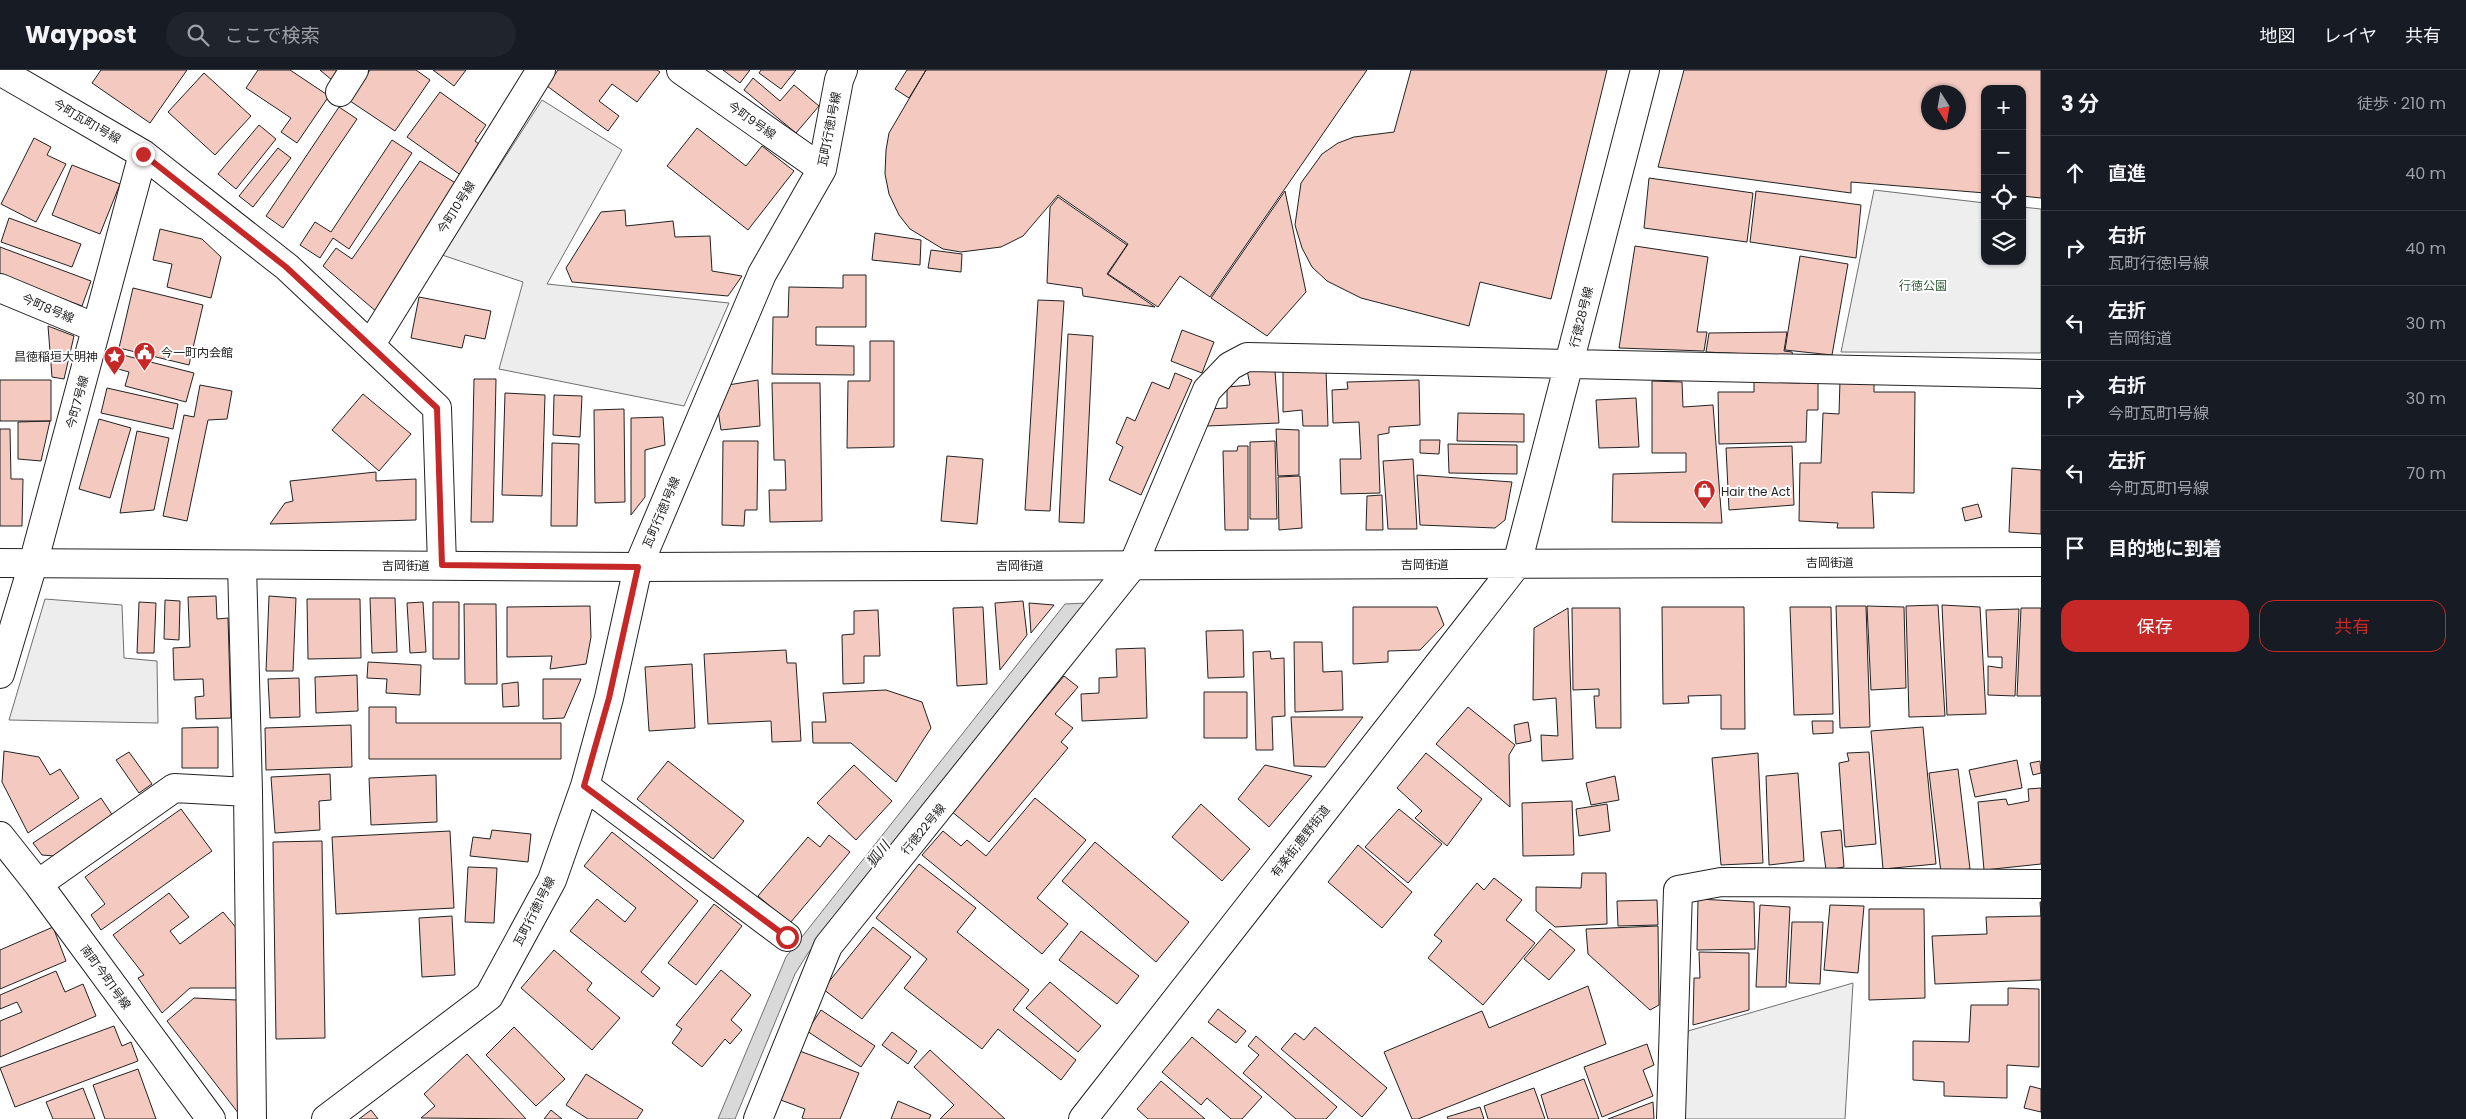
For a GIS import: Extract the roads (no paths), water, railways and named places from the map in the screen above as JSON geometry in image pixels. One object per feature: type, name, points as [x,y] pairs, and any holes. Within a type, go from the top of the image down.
[{"type":"street","name":"今町瓦町1号線","points":[[0,70],[143,154],[286,267],[371,344],[437,408],[442,565]]},
{"type":"street","name":"今町10号線","points":[[371,344],[541,70]]},
{"type":"street","name":"今町9号線","points":[[681,70],[822,170]]},
{"type":"street","name":"瓦町行徳1号線","points":[[326,1119],[489,996],[552,880],[584,786],[609,698],[638,567],[762,274],[822,170],[839,80],[843,70]]},
{"type":"street","name":"行徳28号線","points":[[1517,564],[1645,70]]},
{"type":"street","name":"今町7号線","points":[[33,564],[143,154]]},
{"type":"street","name":"今町8号線","points":[[0,288],[96,328]]},
{"type":"street","name":"行徳22号線","points":[[758,1119],[828,946],[1133,565],[1207,390],[1230,366],[1247,357],[2041,374]]},
{"type":"street","name":"吉岡街道","points":[[0,563],[638,567],[2041,562]]},
{"type":"street","points":[[0,674],[33,564]]},
{"type":"street","name":"有楽街;鹿野街道","points":[[1082,1119],[1517,564]]},
{"type":"street","points":[[242,565],[248,792],[252,1119]]},
{"type":"street","points":[[584,786],[787,937]]},
{"type":"street","points":[[38,884],[174,788],[248,792]]},
{"type":"street","name":"南町今町1号線","points":[[0,836],[38,884],[211,1119]]},
{"type":"street","points":[[1671,1119],[1678,890],[1720,882],[2041,884]]},
{"type":"water","name":"狐川","points":[[1087,603],[808,953],[795,974],[735,1119],[718,1119],[786,957],[1065,604]]},
{"type":"place","name":"今一町内会館","points":[[145,371]]},
{"type":"place","name":"昌徳稲垣大明神","points":[[114,375]]},
{"type":"place","name":"Hair the Act","points":[[1705,510]]},
{"type":"park label","name":"行徳公園","points":[[1923,285]]}]
